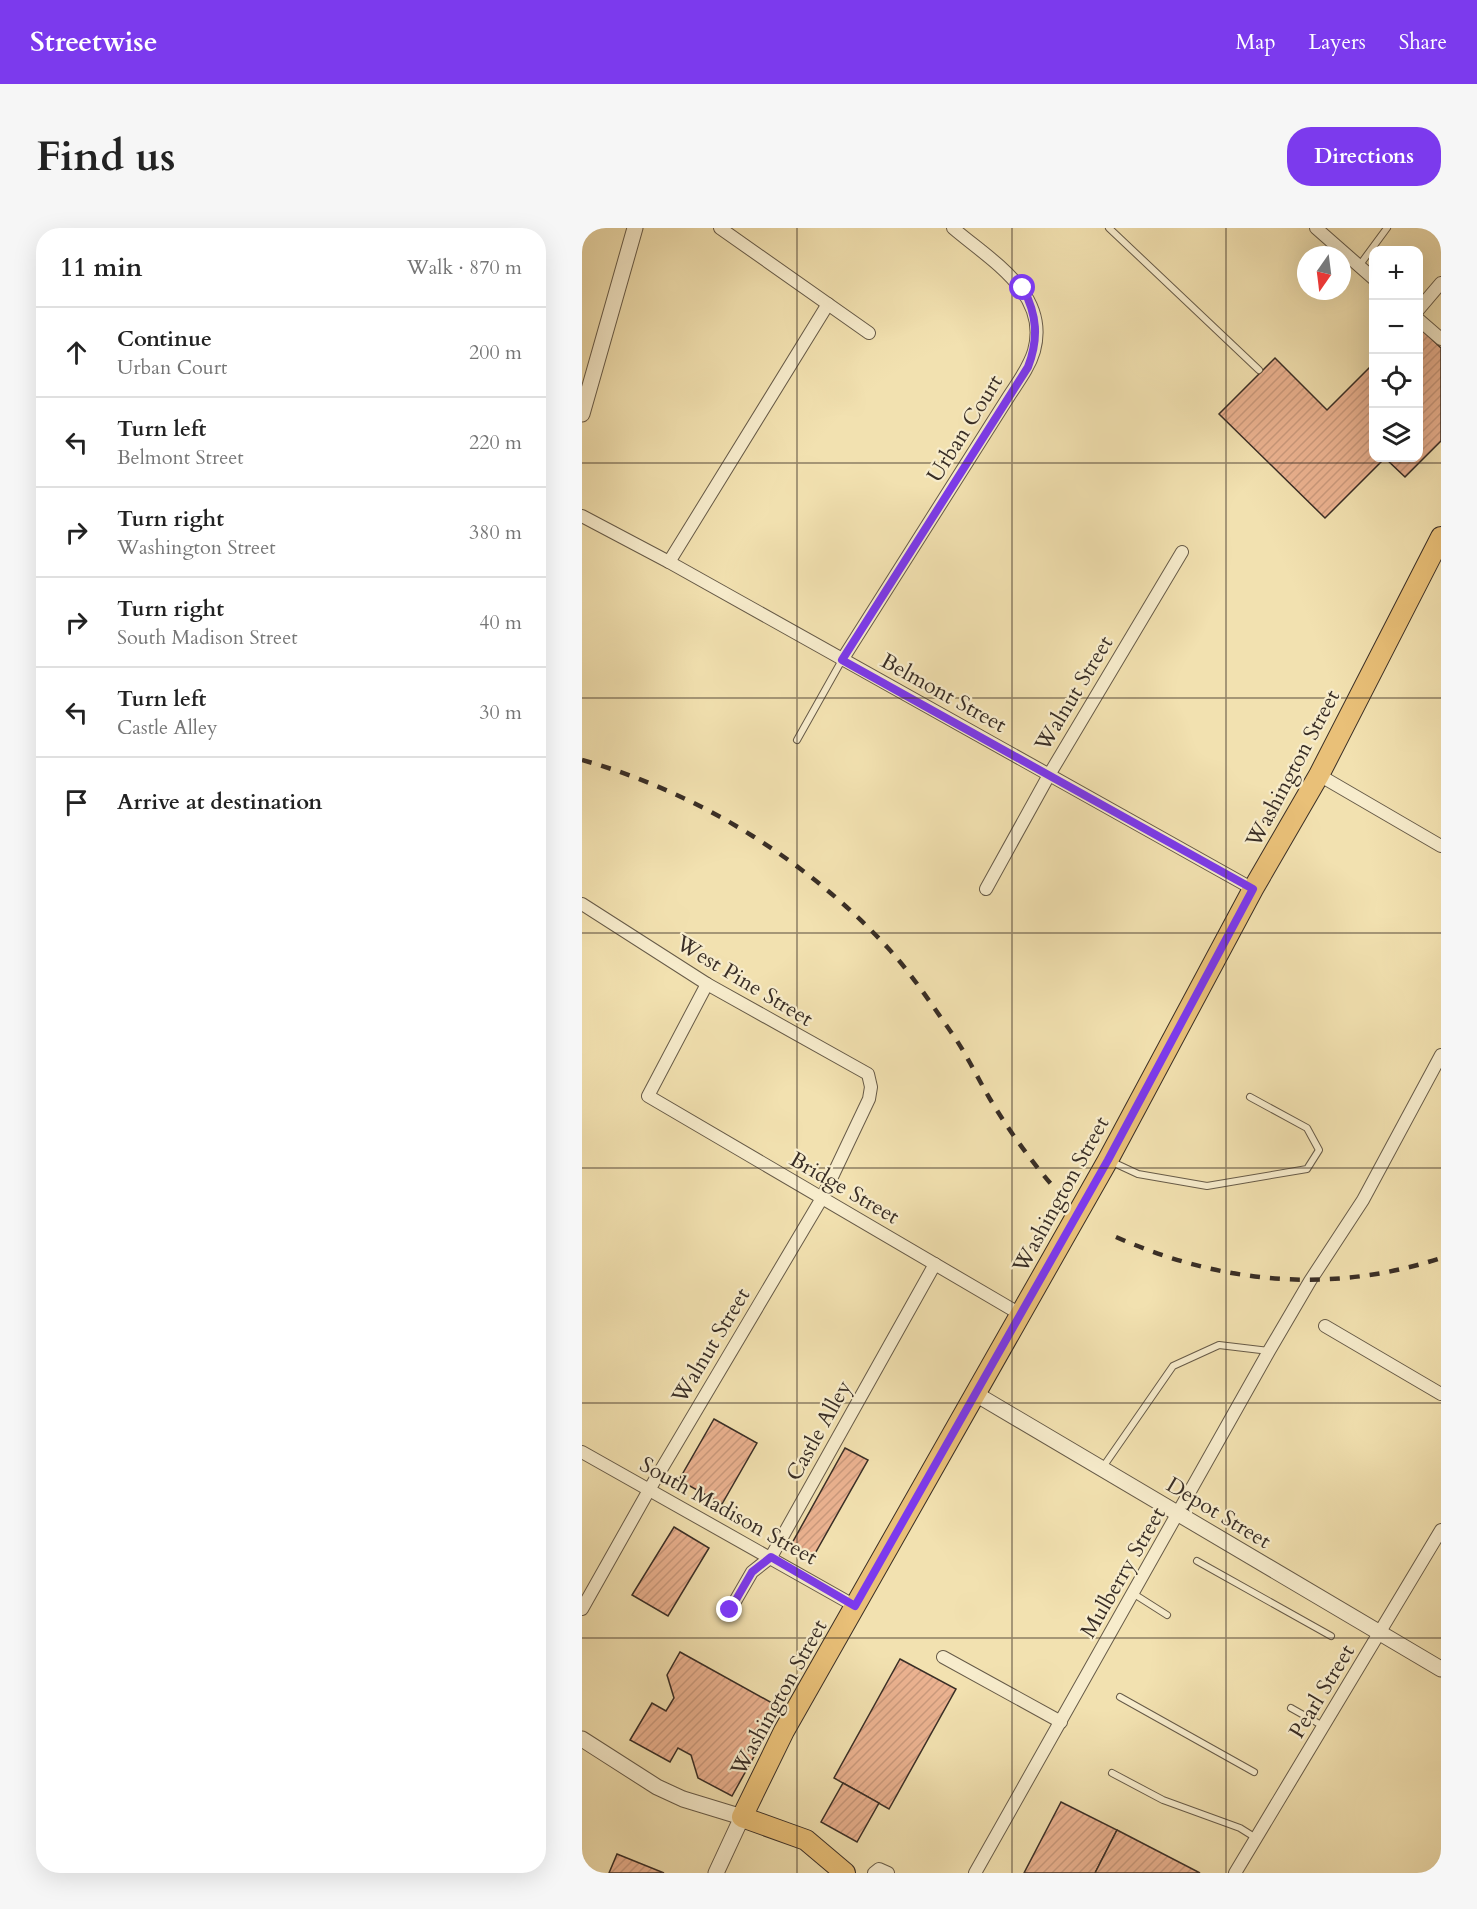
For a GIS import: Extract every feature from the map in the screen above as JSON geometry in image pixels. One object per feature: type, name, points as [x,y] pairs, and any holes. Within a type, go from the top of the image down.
[{"type":"main road","name":"Washington Street","points":[[742,1817],[784,1731],[1108,1160],[1253,889],[1319,775],[1441,537]]},
{"type":"main road","points":[[742,1817],[806,1840],[845,1873]]},
{"type":"street","points":[[582,414],[634,228]]},
{"type":"street","points":[[720,228],[869,333]]},
{"type":"street","name":"Urban Court","points":[[842,660],[1010,396],[1034,351],[1036,322],[1023,288],[953,228]]},
{"type":"street","points":[[1316,228],[1369,275]]},
{"type":"street","points":[[1423,305],[1441,283]]},
{"type":"street","points":[[669,562],[828,304]]},
{"type":"street","points":[[1423,323],[1441,339]]},
{"type":"street","name":"Belmont Street","points":[[582,516],[669,562],[1253,889]]},
{"type":"street","name":"Walnut Street","points":[[986,889],[1049,775],[1182,552]]},
{"type":"street","points":[[1319,775],[1441,846]]},
{"type":"street","name":"West Pine Street","points":[[582,904],[707,984],[868,1074],[872,1087],[869,1099]]},
{"type":"street","name":"Bridge Street","points":[[707,984],[648,1096],[1020,1314]]},
{"type":"street","name":"Mulberry Street","points":[[975,1873],[1269,1351],[1310,1281],[1364,1200],[1441,1055]]},
{"type":"street","name":"Walnut Street","points":[[582,1609],[649,1490],[822,1197],[869,1099]]},
{"type":"street","name":"Castle Alley","points":[[730,1610],[752,1572],[771,1557],[935,1264]]},
{"type":"street","points":[[1325,1326],[1441,1394]]},
{"type":"street","name":"Depot Street","points":[[974,1393],[1441,1669]]},
{"type":"street","name":"South Madison Street","points":[[582,1452],[855,1606]]},
{"type":"street","name":"Pearl Street","points":[[1235,1873],[1441,1530]]},
{"type":"street","points":[[943,1657],[1061,1722]]},
{"type":"street","points":[[582,1739],[657,1787],[683,1799],[742,1817]]},
{"type":"street","name":"Washington Street","points":[[716,1873],[742,1817]]},
{"type":"street","points":[[874,1873],[879,1869],[888,1873]]},
{"type":"lane","points":[[1109,228],[1259,370]]},
{"type":"lane","points":[[1359,266],[1387,228]]},
{"type":"lane","points":[[797,741],[842,660]]},
{"type":"lane","points":[[1108,1160],[1138,1174],[1207,1186],[1307,1169],[1318,1150],[1307,1128],[1250,1097]]},
{"type":"lane","points":[[1102,1468],[1173,1366],[1219,1345],[1269,1351]]},
{"type":"lane","points":[[1197,1561],[1331,1636]]},
{"type":"lane","points":[[1134,1594],[1167,1615]]},
{"type":"lane","points":[[1120,1697],[1254,1772]]},
{"type":"lane","points":[[1291,1708],[1324,1727]]},
{"type":"lane","points":[[1112,1773],[1163,1800],[1240,1828],[1256,1838]]},
{"type":"building","points":[[1423,331],[1441,348],[1441,441],[1423,459]]},
{"type":"building","points":[[1275,358],[1327,410],[1369,368],[1369,462],[1381,462],[1325,518],[1219,414]]},
{"type":"building","points":[[1389,462],[1420,462],[1405,477]]},
{"type":"building","points":[[714,1419],[757,1443],[722,1504],[679,1480]]},
{"type":"building","points":[[845,1448],[868,1460],[813,1557],[791,1545]]},
{"type":"building","points":[[674,1527],[709,1548],[668,1616],[632,1595]]},
{"type":"building","points":[[680,1652],[781,1708],[732,1796],[698,1778],[691,1755],[678,1748],[670,1762],[630,1740],[652,1703],[666,1711],[674,1698],[667,1675]]},
{"type":"building","points":[[900,1659],[956,1689],[889,1809],[834,1778]]},
{"type":"building","points":[[843,1783],[879,1803],[857,1842],[821,1822]]},
{"type":"building","points":[[1061,1802],[1117,1830],[1095,1873],[1024,1873]]},
{"type":"building","points":[[1117,1830],[1200,1873],[1095,1873]]},
{"type":"building","points":[[617,1854],[664,1873],[609,1873]]},
{"type":"railway","points":[[582,760],[667,790],[708,810],[786,858],[856,916],[888,948],[921,989],[967,1057],[1004,1121],[1051,1184]]},
{"type":"railway","points":[[1116,1237],[1156,1253],[1196,1265],[1236,1274],[1277,1279],[1318,1280],[1359,1277],[1441,1258]]},
{"type":"route","points":[[730,1610],[752,1572],[771,1557],[855,1606],[1108,1160],[1253,889],[842,660],[1028,367],[1034,351],[1036,322],[1031,303],[1023,288]]}]
